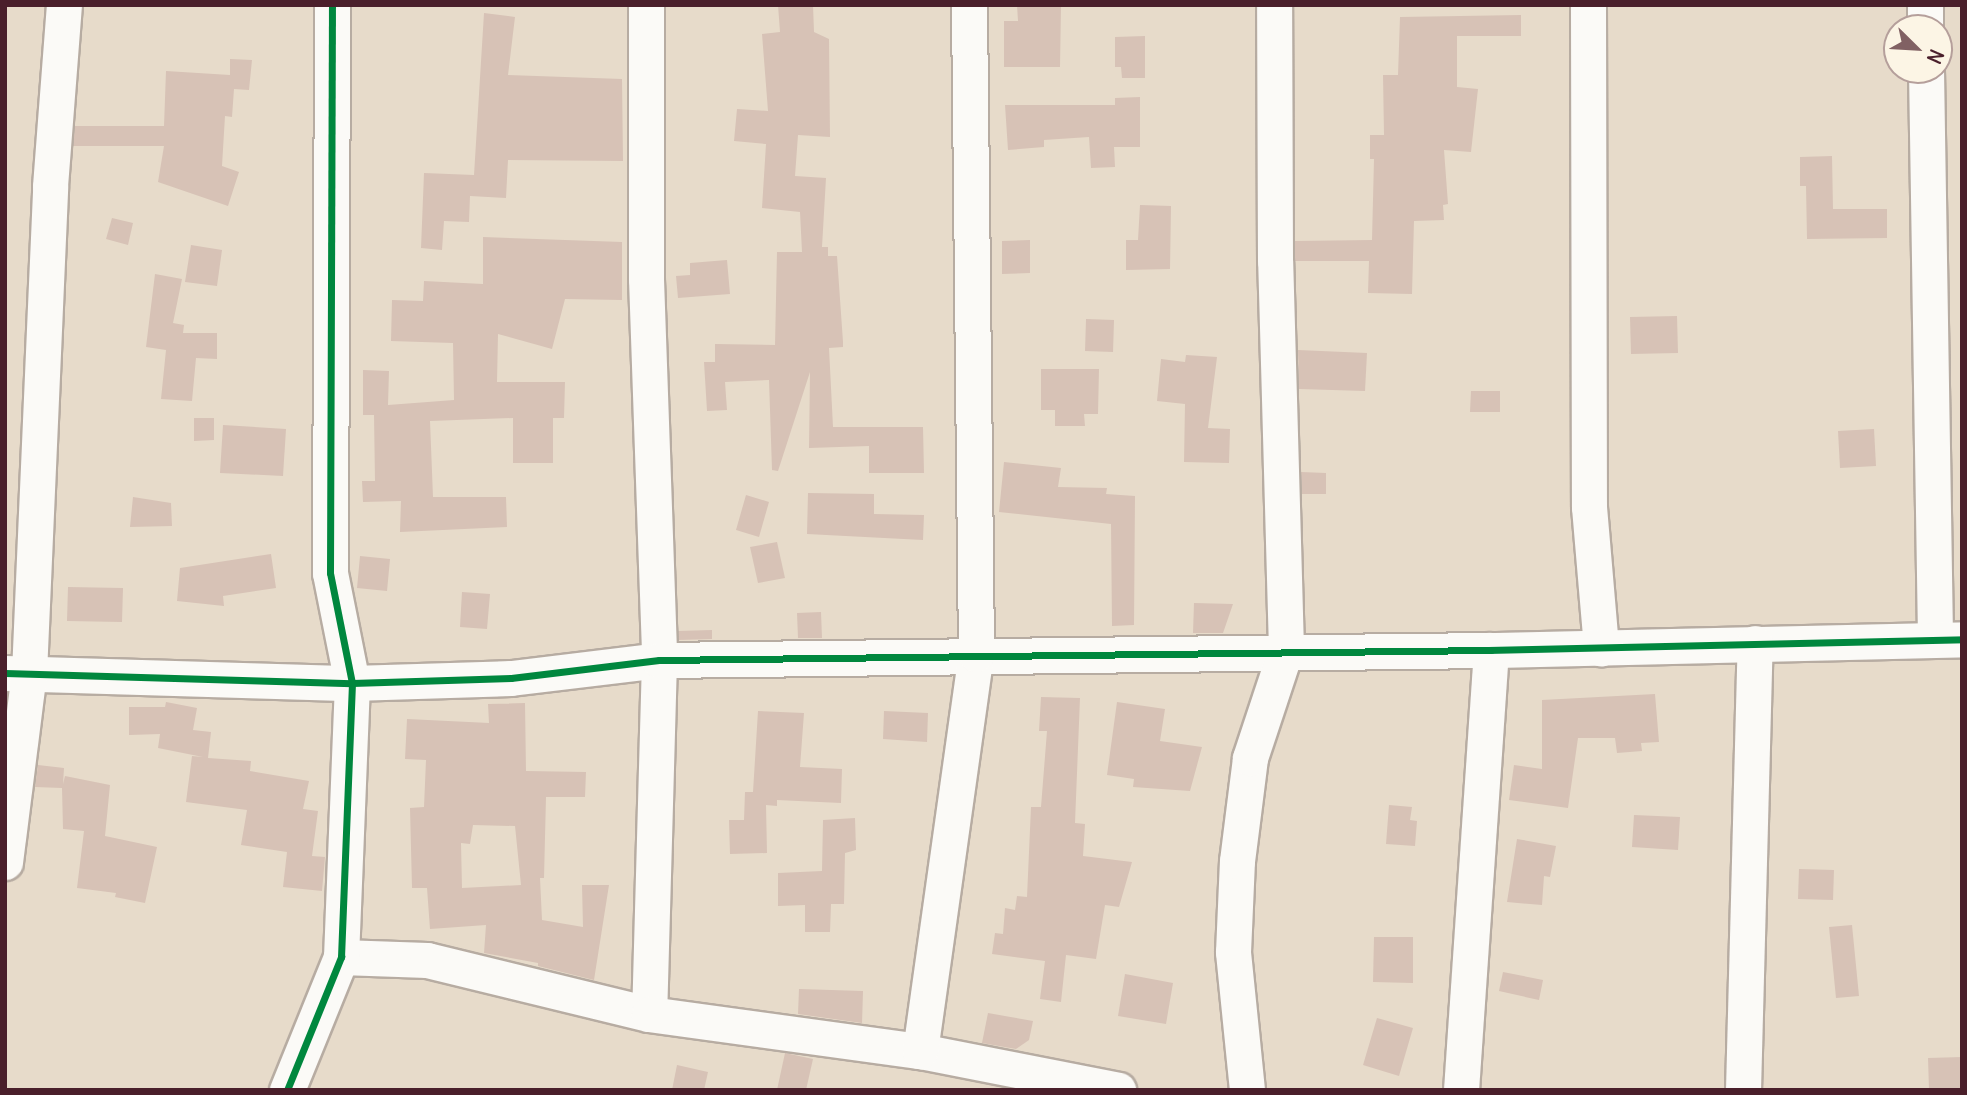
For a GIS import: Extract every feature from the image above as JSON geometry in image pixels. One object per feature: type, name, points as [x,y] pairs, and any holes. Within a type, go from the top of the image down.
[{"type":"street","points":[[5,862],[64,5]]},
{"type":"street","points":[[287,1090],[341,957],[352,683],[330,573],[332,5]]},
{"type":"street","points":[[646,5],[646,279],[659,660],[649,1014]]},
{"type":"street","points":[[920,1051],[976,654],[969,5]]},
{"type":"street","points":[[1247,1090],[1233,952],[1237,861],[1250,758],[1286,649],[1275,261],[1274,5]]},
{"type":"street","points":[[1588,5],[1589,507],[1601,648]]},
{"type":"street","points":[[17,673],[352,683],[511,678],[659,660],[1286,649],[1491,650],[1948,639],[1927,84]]},
{"type":"street","points":[[1743,1090],[1755,643]]},
{"type":"street","points":[[1461,1090],[1491,650]]},
{"type":"street","points":[[341,957],[427,960],[649,1014],[920,1051],[1118,1090]]},
{"type":"building","points":[[778,5],[813,5],[814,32],[829,39],[830,137],[798,135],[795,176],[826,178],[822,247],[828,247],[828,256],[837,256],[843,342],[843,347],[829,348],[833,427],[923,427],[924,473],[869,473],[869,446],[809,448],[810,372],[778,471],[772,470],[769,380],[725,382],[727,410],[707,411],[704,362],[715,362],[715,344],[775,345],[777,252],[802,252],[800,212],[762,208],[766,144],[734,141],[737,109],[768,111],[762,34],[780,32]]},
{"type":"building","points":[[1017,5],[1061,5],[1060,67],[1004,67],[1004,21],[1018,21]]},
{"type":"building","points":[[484,13],[515,17],[508,75],[622,79],[623,161],[508,160],[506,198],[470,196],[469,222],[444,221],[442,250],[421,248],[424,173],[474,175]]},
{"type":"building","points":[[1521,15],[1521,36],[1457,36],[1457,87],[1478,89],[1471,152],[1444,150],[1448,204],[1443,205],[1444,220],[1414,221],[1412,294],[1368,293],[1369,261],[1295,261],[1295,241],[1372,240],[1374,159],[1370,159],[1370,135],[1384,135],[1383,75],[1398,75],[1400,17]]},
{"type":"building","points":[[1145,36],[1145,78],[1122,78],[1121,67],[1115,67],[1115,37]]},
{"type":"building","points":[[230,59],[252,60],[249,90],[234,89],[232,117],[225,116],[222,166],[239,172],[228,206],[158,182],[164,146],[73,146],[75,126],[164,126],[166,71],[230,75]]},
{"type":"building","points":[[1140,97],[1140,147],[1114,147],[1115,167],[1091,168],[1089,137],[1044,140],[1044,147],[1008,150],[1005,105],[1115,105],[1115,98]]},
{"type":"building","points":[[1832,156],[1833,209],[1887,209],[1887,238],[1807,239],[1806,186],[1800,186],[1800,157]]},
{"type":"building","points":[[1140,205],[1171,206],[1170,269],[1126,270],[1126,240],[1138,240]]},
{"type":"building","points":[[112,218],[133,223],[128,245],[106,239]]},
{"type":"building","points":[[483,237],[622,242],[622,300],[565,299],[552,349],[498,334],[497,382],[565,382],[564,418],[553,418],[553,463],[513,463],[513,418],[430,421],[433,497],[506,497],[507,527],[400,532],[401,501],[363,502],[362,481],[375,481],[374,415],[363,415],[363,370],[389,371],[388,405],[454,400],[453,343],[391,341],[392,300],[423,301],[424,281],[483,284]]},
{"type":"building","points":[[1030,240],[1030,273],[1002,274],[1002,241]]},
{"type":"building","points":[[191,245],[222,250],[217,286],[185,282]]},
{"type":"building","points":[[727,260],[730,294],[678,298],[676,276],[690,275],[690,263]]},
{"type":"building","points":[[155,274],[182,279],[173,323],[184,325],[183,333],[217,333],[217,359],[196,358],[192,401],[161,399],[166,350],[146,347]]},
{"type":"building","points":[[1677,316],[1678,353],[1631,354],[1630,317]]},
{"type":"building","points":[[1086,319],[1114,320],[1113,352],[1085,351]]},
{"type":"building","points":[[1298,350],[1367,353],[1365,391],[1299,389]]},
{"type":"building","points":[[1186,355],[1217,357],[1208,428],[1230,429],[1229,463],[1184,462],[1185,404],[1157,401],[1161,359],[1185,362]]},
{"type":"building","points":[[1041,369],[1099,369],[1098,414],[1084,414],[1085,426],[1055,426],[1055,410],[1041,410]]},
{"type":"building","points":[[1471,391],[1500,391],[1500,412],[1470,412]]},
{"type":"building","points":[[194,418],[214,418],[214,440],[194,441]]},
{"type":"building","points":[[223,425],[286,429],[283,476],[220,473]]},
{"type":"building","points":[[1874,429],[1876,466],[1840,468],[1838,431]]},
{"type":"building","points":[[1004,462],[1061,468],[1058,487],[1107,488],[1106,494],[1135,496],[1134,625],[1112,626],[1111,524],[999,512]]},
{"type":"building","points":[[1301,472],[1326,473],[1326,494],[1302,494]]},
{"type":"building","points":[[808,493],[874,494],[874,514],[924,515],[923,540],[807,534]]},
{"type":"building","points":[[746,495],[769,502],[759,537],[736,530]]},
{"type":"building","points":[[133,497],[171,503],[172,526],[130,527]]},
{"type":"building","points":[[777,542],[785,578],[758,583],[750,547]]},
{"type":"building","points":[[271,554],[276,588],[223,596],[224,606],[177,601],[180,568]]},
{"type":"building","points":[[360,556],[390,559],[387,591],[357,588]]},
{"type":"building","points":[[68,587],[123,588],[122,622],[67,621]]},
{"type":"building","points":[[462,592],[490,594],[487,629],[460,627]]},
{"type":"building","points":[[1194,603],[1233,604],[1223,633],[1193,633]]},
{"type":"building","points":[[821,612],[822,638],[798,638],[797,613]]},
{"type":"building","points":[[712,630],[712,639],[678,640],[678,631]]},
{"type":"building","points":[[1655,694],[1659,742],[1641,743],[1642,751],[1617,753],[1615,738],[1578,738],[1568,808],[1509,800],[1514,765],[1542,769],[1542,700]]},
{"type":"building","points":[[1041,697],[1080,698],[1075,823],[1085,824],[1083,856],[1132,862],[1119,907],[1105,905],[1096,959],[1066,955],[1061,1002],[1040,999],[1045,961],[992,954],[995,933],[1003,934],[1005,908],[1015,910],[1017,896],[1027,897],[1031,807],[1041,807],[1047,731],[1039,731]]},
{"type":"building","points":[[166,702],[197,708],[193,730],[211,732],[208,758],[251,761],[250,771],[309,781],[303,809],[318,811],[312,856],[325,857],[322,891],[283,887],[287,852],[241,845],[247,810],[186,802],[192,756],[203,757],[158,748],[160,734],[129,735],[129,707],[165,707]]},
{"type":"building","points":[[1117,702],[1165,709],[1160,741],[1202,747],[1190,791],[1133,787],[1134,779],[1107,775]]},
{"type":"building","points":[[525,703],[526,771],[586,772],[585,797],[546,797],[544,878],[540,878],[542,920],[583,927],[582,885],[609,885],[594,980],[538,966],[538,963],[484,953],[486,925],[430,929],[427,888],[412,888],[410,808],[424,807],[426,760],[405,759],[407,719],[489,723],[488,704]],"holes":[[[473,825],[515,826],[521,885],[462,888],[461,843],[470,844]]]},
{"type":"building","points":[[758,711],[804,713],[800,767],[842,769],[841,803],[777,800],[777,806],[766,805],[767,853],[730,854],[729,820],[744,820],[745,792],[753,792]]},
{"type":"building","points":[[884,711],[928,713],[927,742],[883,739]]},
{"type":"building","points":[[38,765],[64,768],[63,784],[65,776],[110,785],[105,836],[157,847],[145,903],[115,897],[116,893],[77,888],[84,831],[63,829],[62,788],[35,787]]},
{"type":"building","points":[[1389,805],[1412,807],[1410,820],[1417,821],[1415,846],[1386,844]]},
{"type":"building","points":[[1634,815],[1680,817],[1678,850],[1632,847]]},
{"type":"building","points":[[855,818],[856,850],[845,853],[844,904],[831,904],[830,932],[805,932],[805,905],[778,906],[778,873],[822,871],[823,820]]},
{"type":"building","points":[[1517,839],[1556,846],[1550,877],[1544,876],[1542,905],[1507,902]]},
{"type":"building","points":[[1799,869],[1834,870],[1833,900],[1798,899]]},
{"type":"building","points":[[1852,925],[1859,996],[1836,998],[1829,927]]},
{"type":"building","points":[[1374,937],[1413,937],[1413,983],[1373,982]]},
{"type":"building","points":[[1503,972],[1543,980],[1539,1000],[1499,991]]},
{"type":"building","points":[[1125,974],[1173,983],[1166,1024],[1118,1016]]},
{"type":"building","points":[[799,989],[863,991],[862,1023],[798,1014]]},
{"type":"building","points":[[988,1013],[1033,1021],[1029,1040],[1016,1049],[982,1043]]},
{"type":"building","points":[[1377,1018],[1413,1028],[1399,1076],[1363,1065]]},
{"type":"building","points":[[785,1053],[813,1059],[806,1090],[777,1090]]},
{"type":"building","points":[[1962,1057],[1962,1090],[1929,1090],[1928,1058]]},
{"type":"building","points":[[677,1065],[708,1072],[704,1090],[672,1090]]},
{"type":"cycle path","points":[[287,1090],[341,957],[352,683],[330,573],[332,5]]},
{"type":"cycle path","points":[[5,673],[352,683],[511,678],[659,660],[1491,650],[1962,639]]}]
